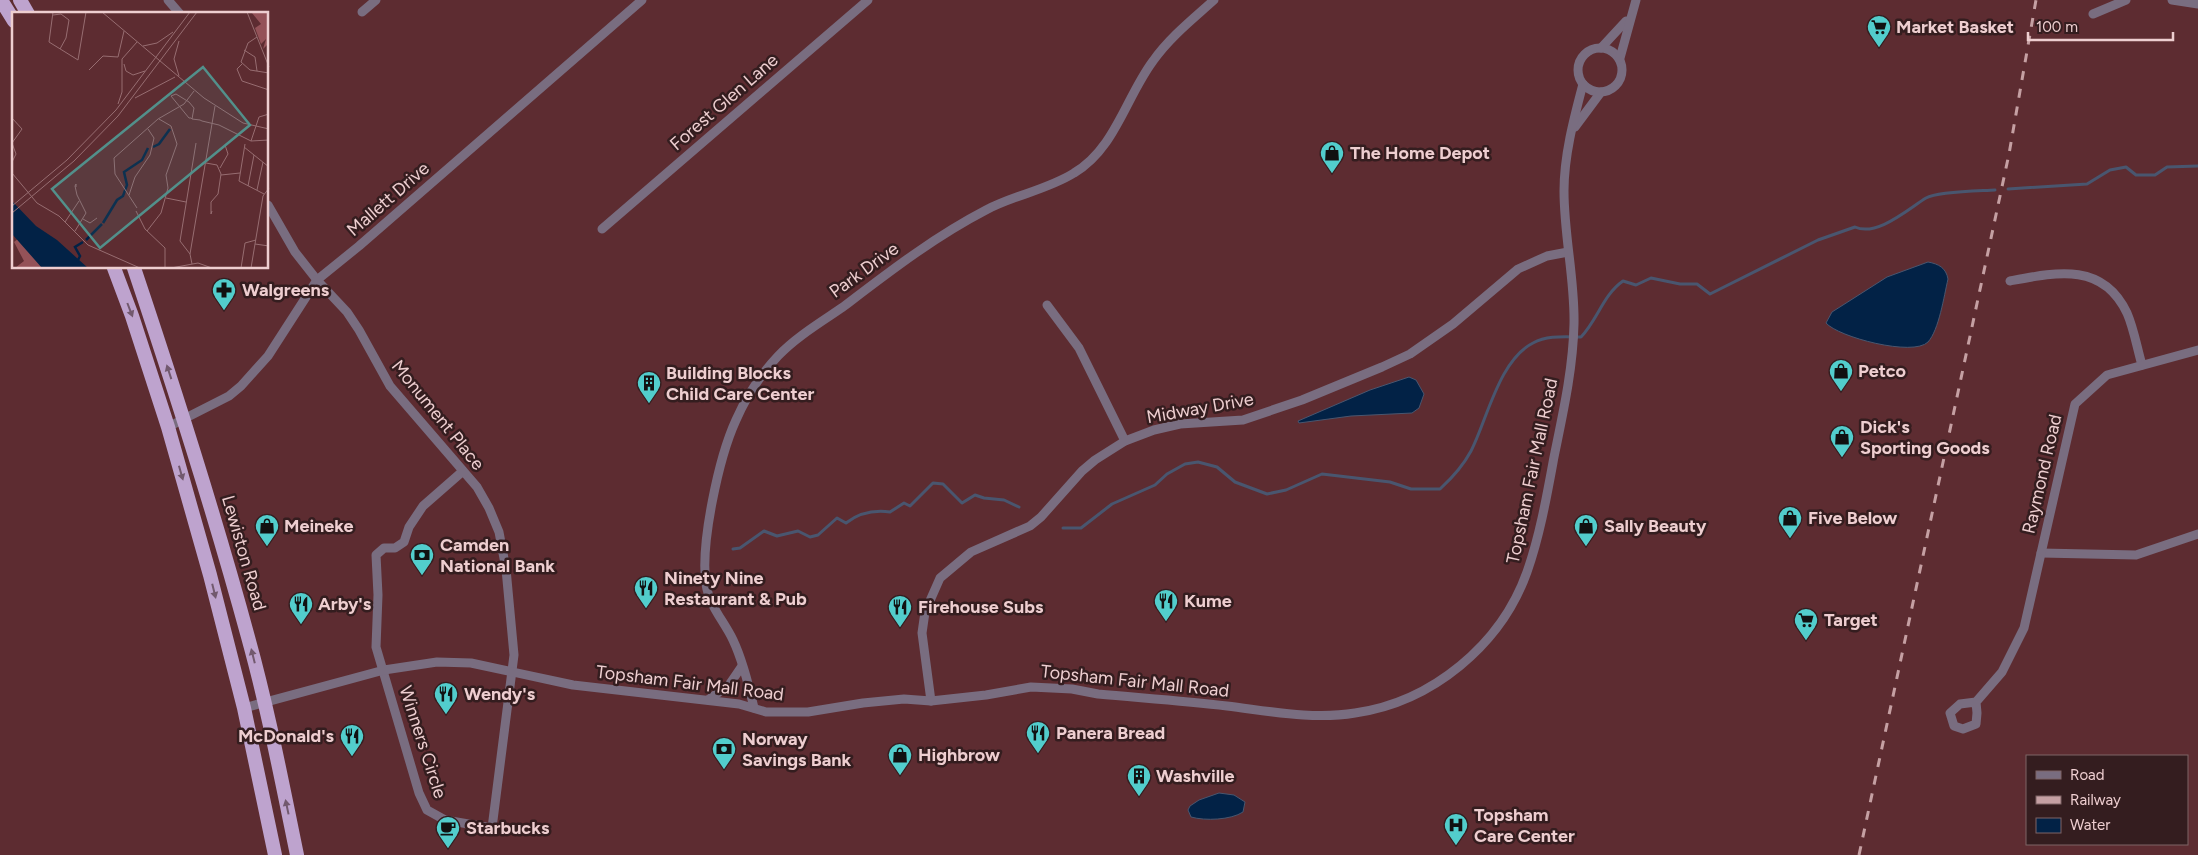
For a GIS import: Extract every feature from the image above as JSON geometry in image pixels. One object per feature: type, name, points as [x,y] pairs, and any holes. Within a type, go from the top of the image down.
[{"type":"highway","points":[[1,0],[12,18]]},
{"type":"highway","points":[[20,0],[27,12]]},
{"type":"highway","points":[[114,269],[135,325],[168,427],[210,576],[244,708],[275,855]]},
{"type":"highway","name":"Lewiston Road","points":[[134,269],[184,418],[248,639],[297,855]]},
{"type":"street","points":[[168,0],[178,12]]},
{"type":"street","points":[[362,12],[376,0]]},
{"type":"street","name":"Mallett Drive","points":[[168,427],[229,396],[252,375],[268,356],[317,280],[359,246],[642,0]]},
{"type":"street","name":"Forest Glen Lane","points":[[602,230],[868,0]]},
{"type":"street","name":"Park Drive","points":[[754,708],[734,640],[710,600],[704,565],[708,524],[718,476],[735,421],[757,383],[779,355],[940,235],[988,208],[1067,177],[1094,158],[1118,122],[1136,84],[1154,59],[1174,36],[1214,0]]},
{"type":"street","points":[[1629,17],[1601,48],[1586,53],[1579,63],[1578,74],[1583,84],[1591,90],[1601,92],[1612,89],[1620,81],[1623,72],[1620,58],[1629,17],[1636,0]]},
{"type":"street","points":[[2093,14],[2126,0]]},
{"type":"street","points":[[2172,0],[2198,4]]},
{"type":"street","points":[[1601,48],[1611,50],[1620,58]]},
{"type":"street","name":"Topsham Fair Mall Road","points":[[244,708],[384,670],[445,662],[471,663],[512,673],[573,684],[708,700],[766,712],[808,712],[863,702],[904,699],[931,700],[986,695],[1032,687],[1072,689],[1098,694],[1307,715],[1355,714],[1396,703],[1428,689],[1465,663],[1485,642],[1514,601],[1527,573],[1548,488],[1570,374],[1574,297],[1568,252],[1564,175],[1583,84]]},
{"type":"street","name":"Topsham Fair Mall Road","points":[[1572,131],[1601,92]]},
{"type":"street","name":"Monument Place","points":[[269,207],[295,252],[317,280],[347,312],[360,330],[378,368],[395,393],[463,471],[489,508],[499,532],[506,569],[514,655],[512,673]]},
{"type":"street","name":"Midway Drive","points":[[931,700],[922,633],[925,612],[940,578],[971,552],[1030,526],[1041,517],[1082,471],[1125,441],[1154,430],[1180,424],[1243,420],[1302,400],[1382,367],[1410,354],[1453,324],[1518,269],[1546,256],[1568,252]]},
{"type":"street","points":[[2010,281],[2051,273],[2090,276],[2110,287],[2127,314],[2142,365]]},
{"type":"street","points":[[1047,305],[1079,348],[1125,441]]},
{"type":"street","name":"Raymond Road","points":[[1976,702],[2002,672],[2024,628],[2075,404],[2107,375],[2198,350]]},
{"type":"street","points":[[384,670],[376,647],[378,583],[376,555],[384,548],[395,548],[404,542],[409,527],[423,506],[463,471]]},
{"type":"street","points":[[2041,554],[2136,555],[2198,534]]},
{"type":"street","points":[[708,700],[730,685],[742,666]]},
{"type":"street","name":"Winners Circle","points":[[384,670],[419,793],[428,810],[445,820],[492,828],[512,673]]},
{"type":"water","points":[[1928,262],[1941,267],[1946,272],[1948,279],[1938,321],[1928,342],[1920,346],[1892,346],[1845,334],[1826,323],[1832,312],[1887,277]]},
{"type":"water","points":[[1409,377],[1416,380],[1424,394],[1419,408],[1412,413],[1351,416],[1299,423],[1298,421],[1370,390]]},
{"type":"water","points":[[1219,793],[1234,795],[1245,802],[1243,812],[1232,817],[1218,819],[1191,817],[1188,810],[1190,806],[1199,800]]},
{"type":"waterway","points":[[2008,189],[2087,184],[2110,170],[2126,167],[2136,175],[2155,175],[2167,167],[2198,166]]},
{"type":"waterway","points":[[1063,528],[1081,528],[1112,504],[1155,485],[1167,474],[1185,464],[1198,462],[1217,467],[1235,482],[1267,494],[1286,490],[1322,474],[1390,482],[1411,489],[1440,489],[1457,472],[1471,451],[1495,392],[1511,363],[1521,351],[1539,340],[1557,337],[1581,337],[1610,293],[1623,281],[1636,285],[1651,278],[1680,284],[1697,284],[1710,294],[1818,240],[1855,227],[1864,229],[1882,225],[1926,198],[1950,193],[1995,190]]},
{"type":"waterway","points":[[733,549],[740,548],[764,531],[777,536],[798,531],[810,537],[818,535],[837,518],[846,523],[867,513],[890,512],[904,503],[910,506],[933,483],[943,484],[962,503],[975,495],[1004,500],[1019,507]]},
{"type":"railway","points":[[1859,855],[2009,154],[2036,0]]},
{"type":"place","name":"Market Basket","points":[[1879,48]]},
{"type":"place","name":"The Home Depot","points":[[1332,174]]},
{"type":"place","name":"Walgreens","points":[[224,311]]},
{"type":"place","name":"Petco","points":[[1841,392]]},
{"type":"place","name":"Building Blocks Child Care Center","points":[[649,404]]},
{"type":"place","name":"Dick's Sporting Goods","points":[[1842,458]]},
{"type":"place","name":"Five Below","points":[[1790,539]]},
{"type":"place","name":"Meineke","points":[[267,547]]},
{"type":"place","name":"Sally Beauty","points":[[1586,547]]},
{"type":"place","name":"Camden National Bank","points":[[422,576]]},
{"type":"place","name":"Ninety Nine Restaurant & Pub","points":[[646,609]]},
{"type":"place","name":"Kume","points":[[1166,622]]},
{"type":"place","name":"Arby's","points":[[301,625]]},
{"type":"place","name":"Firehouse Subs","points":[[900,628]]},
{"type":"place","name":"Target","points":[[1806,641]]},
{"type":"place","name":"Wendy's","points":[[446,715]]},
{"type":"place","name":"Panera Bread","points":[[1038,754]]},
{"type":"place","name":"McDonald's","points":[[352,757]]},
{"type":"place","name":"Norway Savings Bank","points":[[724,770]]},
{"type":"place","name":"Highbrow","points":[[900,776]]},
{"type":"place","name":"Washville","points":[[1139,797]]},
{"type":"place","name":"Topsham Care Center","points":[[1456,846]]},
{"type":"place","name":"Starbucks","points":[[448,849]]}]
